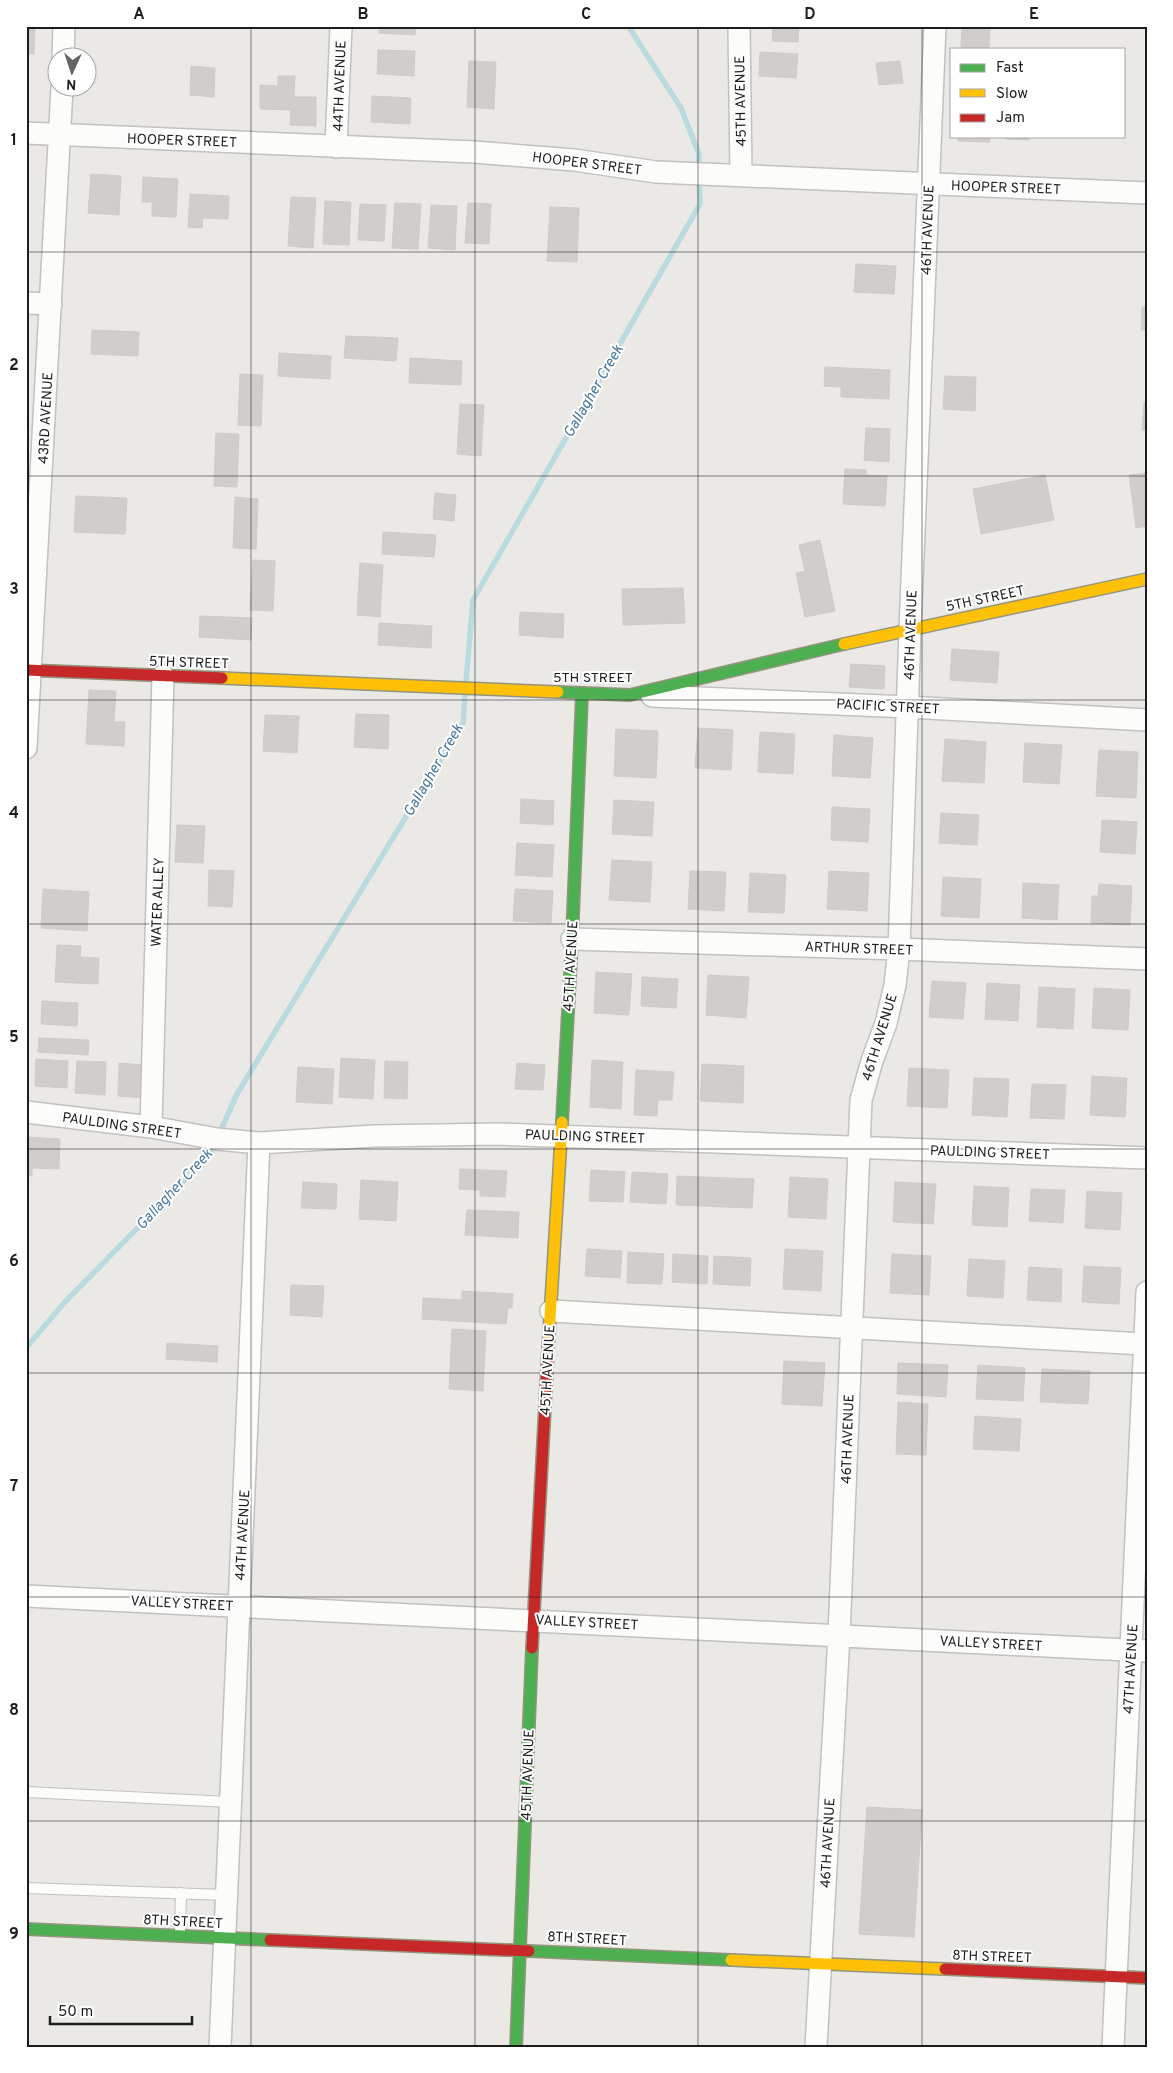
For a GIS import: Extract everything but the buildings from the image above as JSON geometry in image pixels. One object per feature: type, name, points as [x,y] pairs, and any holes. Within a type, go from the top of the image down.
[{"type":"street","points":[[63,48],[64,26]]},
{"type":"street","name":"44TH AVENUE","points":[[336,146],[341,26]]},
{"type":"street","name":"45TH AVENUE","points":[[733,175],[739,26]]},
{"type":"street","name":"46TH AVENUE","points":[[816,2047],[839,1635],[861,1100],[872,1060],[886,1023],[895,985],[899,949],[935,26]]},
{"type":"street","name":"43RD AVENUE","points":[[26,748],[28,670],[51,304],[62,98]]},
{"type":"street","name":"HOOPER STREET","points":[[26,134],[474,152],[564,159],[656,172],[1147,193]]},
{"type":"street","points":[[26,303],[51,304]]},
{"type":"street","name":"5TH STREET","points":[[28,670],[630,695],[910,629],[1147,579]]},
{"type":"street","name":"WATER ALLEY","points":[[151,1127],[163,676]]},
{"type":"street","name":"45TH AVENUE","points":[[516,2047],[533,1619],[572,939],[582,694]]},
{"type":"street","name":"PACIFIC STREET","points":[[630,695],[908,706],[1147,720]]},
{"type":"street","name":"ARTHUR STREET","points":[[572,939],[1147,959]]},
{"type":"street","name":"PAULDING STREET","points":[[26,1112],[151,1127],[192,1135],[260,1143],[385,1136],[561,1135],[1147,1158]]},
{"type":"street","name":"44TH AVENUE","points":[[220,2047],[260,1143]]},
{"type":"street","name":"47TH AVENUE","points":[[1113,2047],[1116,1977],[1139,1651],[1144,1344],[1147,1292]]},
{"type":"street","points":[[550,1311],[1144,1344]]},
{"type":"street","name":"VALLEY STREET","points":[[26,1596],[533,1619],[1139,1651]]},
{"type":"street","name":"8TH STREET","points":[[26,1929],[1147,1978]]},
{"type":"lane","points":[[26,1792],[230,1802]]},
{"type":"lane","points":[[26,1888],[226,1895]]},
{"type":"lane","points":[[180,1936],[181,1893]]},
{"type":"waterway","name":"Gallagher Creek","points":[[628,26],[681,108],[699,154],[699,170]]},
{"type":"waterway","name":"Gallagher Creek","points":[[466,681],[473,600],[700,204],[699,179]]},
{"type":"waterway","name":"Gallagher Creek","points":[[219,1134],[237,1094],[463,723],[465,695]]},
{"type":"waterway","name":"Gallagher Creek","points":[[26,1348],[63,1304],[211,1153],[216,1142]]},
{"type":"traffic: fast","points":[[558,692],[630,695],[844,644]]},
{"type":"traffic: fast","points":[[562,1122],[582,694]]},
{"type":"traffic: fast","points":[[516,2047],[532,1648]]},
{"type":"traffic: fast","points":[[26,1929],[270,1940]]},
{"type":"traffic: fast","points":[[529,1951],[731,1960]]},
{"type":"traffic: slow","points":[[844,644],[1147,579]]},
{"type":"traffic: slow","points":[[222,678],[558,692]]},
{"type":"traffic: slow","points":[[548,1350],[562,1122]]},
{"type":"traffic: slow","points":[[731,1960],[945,1969]]},
{"type":"traffic: jam","points":[[26,670],[222,678]]},
{"type":"traffic: jam","points":[[532,1648],[548,1350]]},
{"type":"traffic: jam","points":[[270,1940],[529,1951]]},
{"type":"traffic: jam","points":[[945,1969],[1147,1978]]}]
